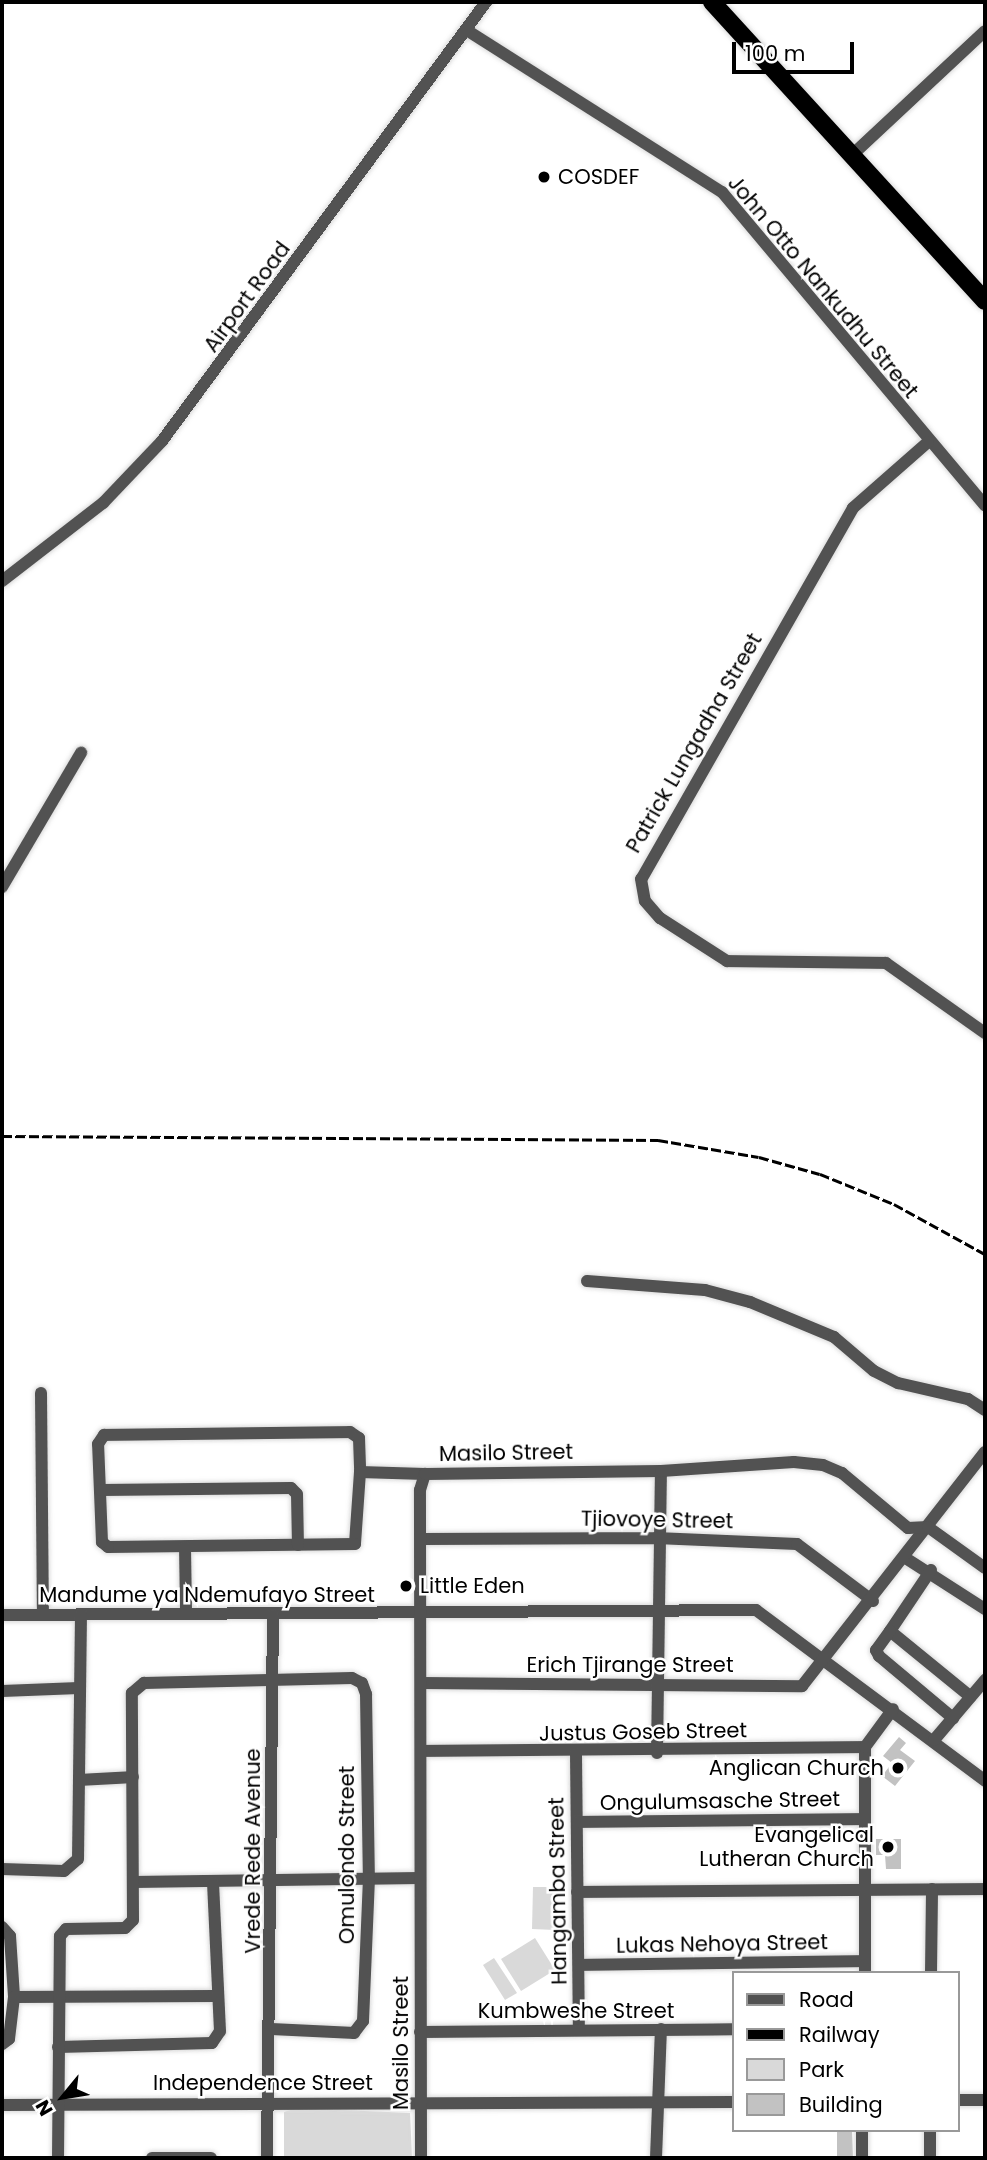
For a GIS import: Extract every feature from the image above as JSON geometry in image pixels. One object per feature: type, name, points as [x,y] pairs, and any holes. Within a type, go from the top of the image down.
[{"type":"highway","points":[[712,2],[985,301]]},
{"type":"street","name":"Airport Road","points":[[2,581],[103,503],[162,441],[468,31],[486,2]]},
{"type":"street","name":"John Otto Nankudhu Street","points":[[468,31],[722,192],[928,442],[985,505]]},
{"type":"street","points":[[851,156],[985,31]]},
{"type":"street","name":"Patrick Lungadha Street","points":[[928,442],[853,508],[641,879],[645,901],[660,918],[727,961],[886,963],[985,1033]]},
{"type":"street","points":[[2,887],[81,753]]},
{"type":"street","points":[[587,1281],[705,1290],[750,1302],[834,1337],[874,1371],[898,1382],[968,1399],[985,1410]]},
{"type":"street","points":[[41,1393],[43,1615]]},
{"type":"street","points":[[351,1432],[359,1438],[360,1472],[355,1544],[108,1547],[99,1530],[98,1444],[104,1435],[351,1432]]},
{"type":"street","name":"Erich Tjirange Street","points":[[421,1683],[802,1686],[827,1660],[907,1559],[985,1452]]},
{"type":"street","name":"Masilo Street","points":[[421,2158],[420,1490],[425,1474],[661,1471],[794,1462],[823,1465],[842,1473],[908,1528],[929,1527],[985,1568]]},
{"type":"street","points":[[657,1753],[656,1538],[661,1471]]},
{"type":"street","points":[[360,1472],[425,1474]]},
{"type":"street","points":[[100,1490],[291,1488],[297,1494],[298,1545]]},
{"type":"street","name":"Tjiovoye Street","points":[[421,1539],[656,1538],[797,1544],[873,1601]]},
{"type":"street","points":[[185,1548],[186,1612]]},
{"type":"street","points":[[907,1559],[931,1570],[985,1609]]},
{"type":"street","points":[[931,1570],[876,1650],[878,1656],[953,1717]]},
{"type":"street","name":"Mandume ya Ndemufayo Street","points":[[2,1615],[756,1610],[893,1709],[985,1781]]},
{"type":"street","points":[[2,1869],[73,1868],[80,1780],[81,1614]]},
{"type":"street","name":"Vrede Rede Avenue","points":[[267,2158],[272,2029],[273,1615]]},
{"type":"street","points":[[890,1631],[971,1697]]},
{"type":"street","name":"Omulondo Street","points":[[272,1682],[352,1678],[362,1683],[369,1878],[360,2028],[354,2033],[272,2029]]},
{"type":"street","points":[[58,2158],[62,1932],[130,1925],[135,1686],[201,1679],[272,1682]]},
{"type":"street","points":[[934,1740],[985,1680]]},
{"type":"street","points":[[2,1691],[79,1688]]},
{"type":"street","points":[[865,1967],[865,1748],[893,1709]]},
{"type":"street","name":"Justus Goseb Street","points":[[421,1751],[576,1754],[865,1748]]},
{"type":"street","name":"Hangamba Street","points":[[576,1754],[579,2027]]},
{"type":"street","points":[[80,1780],[133,1777]]},
{"type":"street","name":"Ongulumsasche Street","points":[[578,1822],[864,1819]]},
{"type":"street","points":[[133,1882],[420,1878]]},
{"type":"street","points":[[58,2047],[212,2043],[220,2031],[215,1996],[213,1882]]},
{"type":"street","points":[[931,1971],[932,1889]]},
{"type":"street","points":[[577,1892],[985,1889]]},
{"type":"street","points":[[2,1927],[10,1936],[14,1997],[9,2039],[2,2044]]},
{"type":"street","name":"Lukas Nehoya Street","points":[[579,1965],[865,1967]]},
{"type":"street","points":[[14,1997],[215,1996]]},
{"type":"street","name":"Kumbweshe Street","points":[[420,2032],[579,2027],[732,2029]]},
{"type":"street","points":[[656,2158],[660,2029]]},
{"type":"street","points":[[959,2100],[985,2100]]},
{"type":"street","name":"Vrede Rede Avenue","points":[[271,2101],[275,2158]]},
{"type":"street","name":"Independence Street","points":[[2,2105],[271,2101],[732,2102]]},
{"type":"street","points":[[862,2132],[862,2158]]},
{"type":"street","points":[[930,2132],[930,2158]]},
{"type":"street","points":[[152,2158],[211,2158]]},
{"type":"green space","points":[[533,1887],[557,1887],[555,1930],[532,1929]]},
{"type":"green space","points":[[535,1938],[555,1970],[521,1991],[501,1959]]},
{"type":"green space","points":[[494,1958],[517,1993],[505,2000],[483,1965]]},
{"type":"green space","points":[[297,2108],[410,2113],[412,2158],[284,2158],[284,2112]]},
{"type":"building","name":"Anglican Church","points":[[899,1737],[906,1743],[900,1750],[915,1761],[895,1786],[882,1776],[892,1763],[883,1756]]},
{"type":"building","name":"Evangelical Lutheran Church","points":[[876,1839],[901,1839],[901,1869],[886,1869],[885,1855],[876,1855]]},
{"type":"building","points":[[837,2132],[852,2132],[853,2158],[837,2158]]},
{"type":"railway","points":[[2,1136],[658,1140],[759,1157],[820,1174],[894,1204],[985,1254]]},
{"type":"place","name":"COSDEF","points":[[544,177]]},
{"type":"place","name":"Little Eden","points":[[406,1586]]},
{"type":"place","name":"Anglican Church","points":[[898,1768]]},
{"type":"place","name":"Evangelical Lutheran Church","points":[[888,1847]]}]
